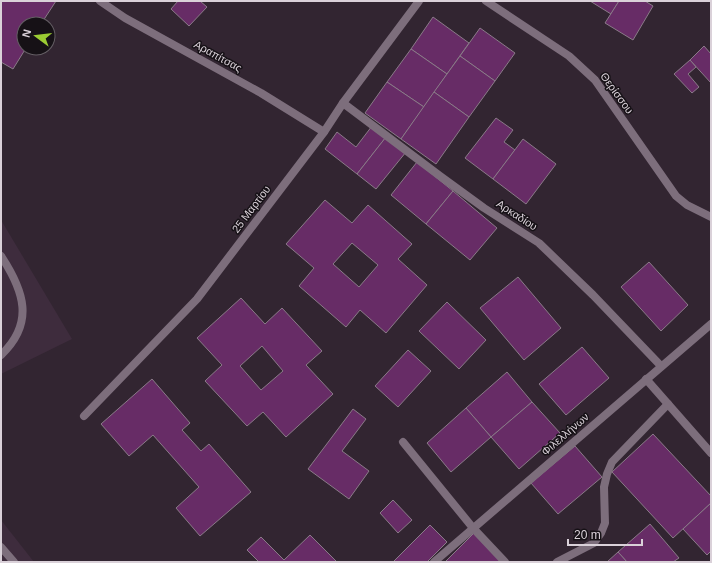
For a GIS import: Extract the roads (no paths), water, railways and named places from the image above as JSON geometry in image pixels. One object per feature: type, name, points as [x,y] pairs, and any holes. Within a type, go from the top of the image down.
[{"type":"street","name":"Αραπίτσας","points":[[100,1],[125,18],[261,93],[324,132]]},
{"type":"street","name":"25 Μαρτίου","points":[[84,416],[196,299],[324,132],[343,103],[419,1]]},
{"type":"street","name":"Θερίσσου","points":[[486,1],[569,56],[595,80],[676,196],[687,205],[711,217]]},
{"type":"street","name":"Αρκαδίου","points":[[343,103],[446,181],[484,208],[539,243],[593,294],[661,366]]},
{"type":"street","points":[[1,256],[16,284],[23,306],[23,318],[18,333],[11,345],[1,355]]},
{"type":"street","name":"Φιλελλήνων","points":[[434,562],[711,324]]},
{"type":"street","points":[[646,379],[711,453]]},
{"type":"street","points":[[557,562],[594,543],[601,533],[605,523],[604,487],[612,462],[668,404]]},
{"type":"street","points":[[403,442],[473,528],[505,562]]},
{"type":"street","points":[[1,546],[14,562]]}]
